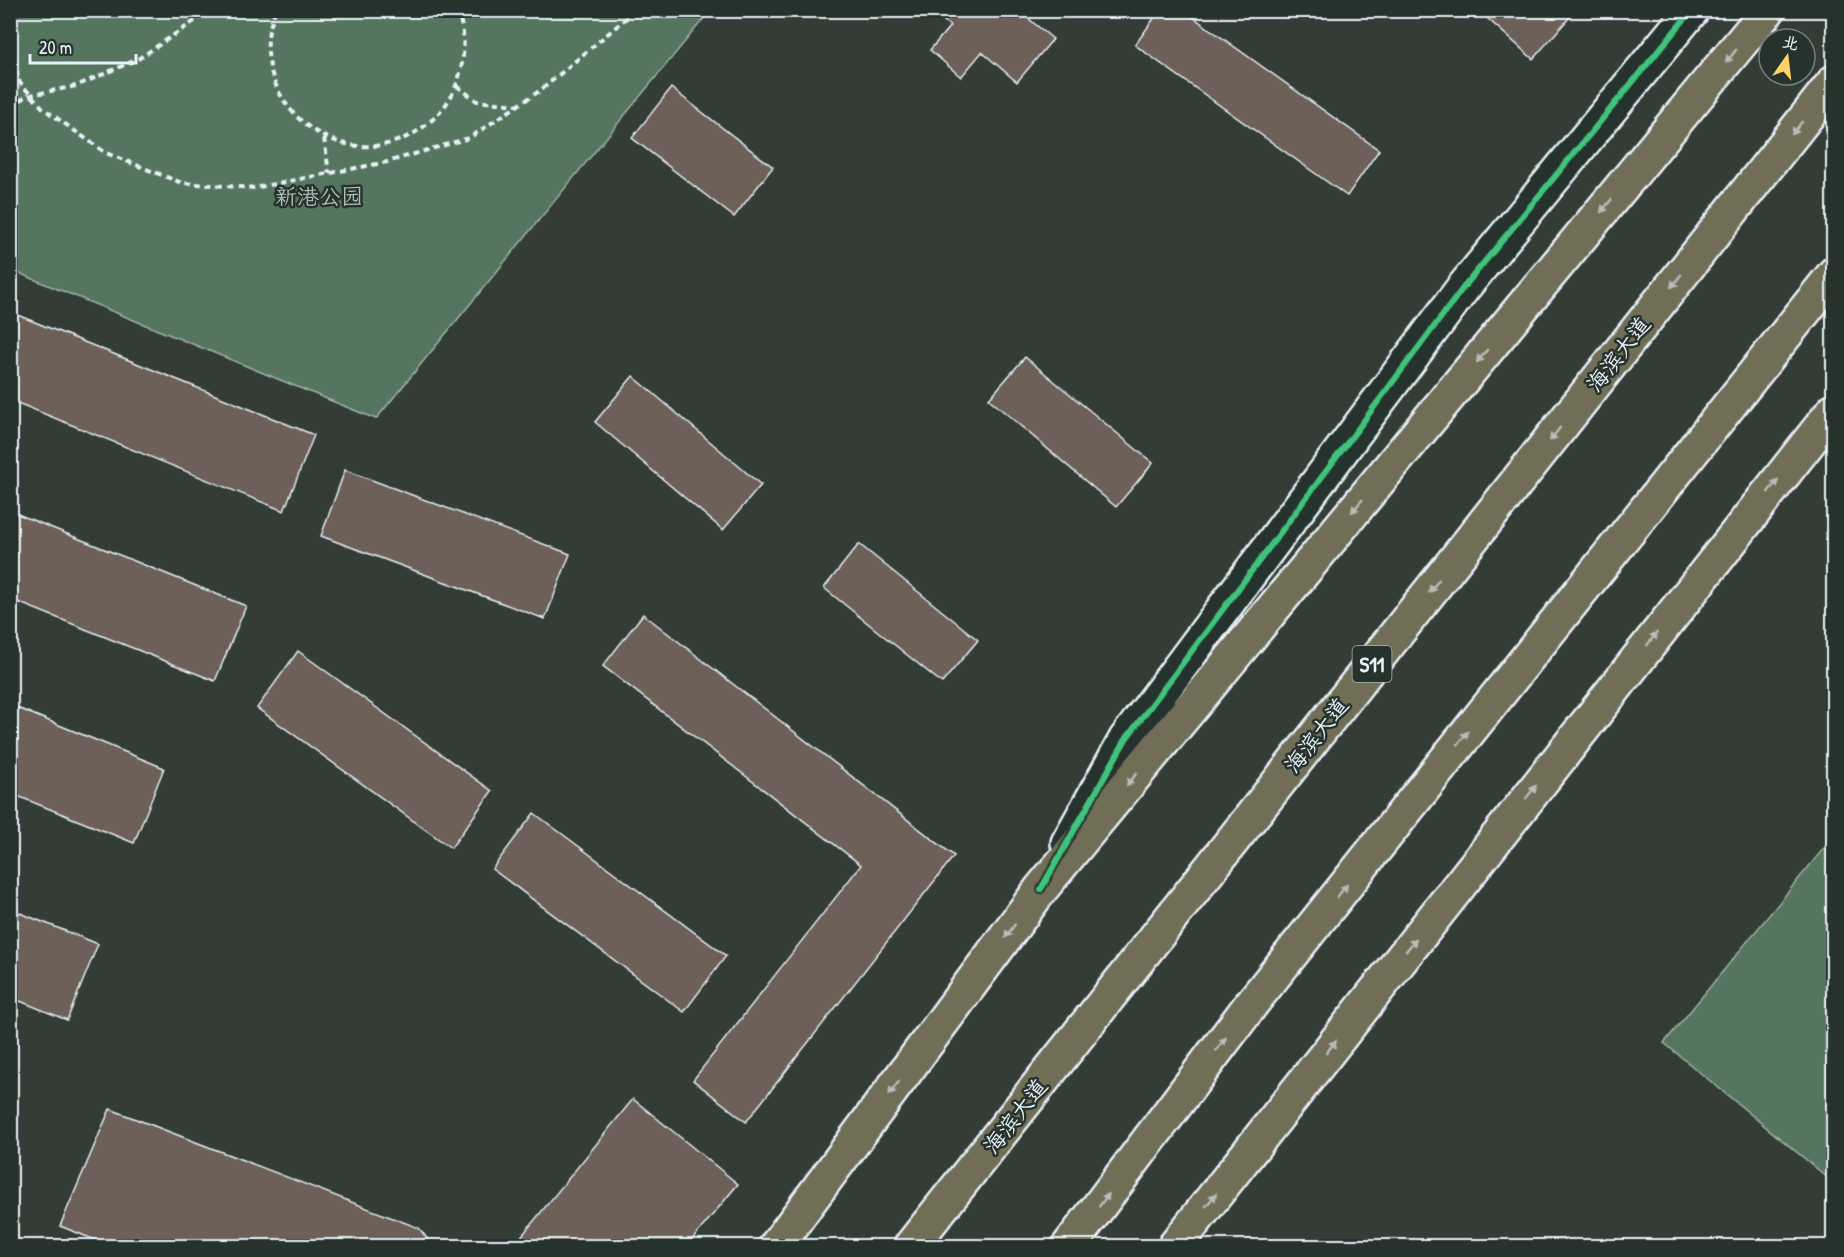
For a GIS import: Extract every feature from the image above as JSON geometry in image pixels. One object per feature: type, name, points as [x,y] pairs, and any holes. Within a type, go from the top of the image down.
[{"type":"highway","points":[[776,1246],[1041,889],[1768,10]]},
{"type":"highway","name":"海滨大道","points":[[911,1246],[1833,82]]},
{"type":"highway","points":[[1069,1246],[1252,1003],[1833,274]]},
{"type":"highway","points":[[1175,1246],[1833,410]]},
{"type":"street","points":[[1041,889],[1126,739],[1463,288],[1692,10]]},
{"type":"path","points":[[10,105],[31,94],[76,86],[138,59],[211,10]]},
{"type":"path","points":[[275,10],[268,36],[269,67],[279,96],[298,120],[324,138],[354,146],[385,145],[414,134],[439,115],[457,86],[465,52],[460,19],[456,10]]},
{"type":"path","points":[[10,50],[20,83],[44,109],[106,153],[182,183],[254,188],[387,162],[469,138],[541,90],[636,10]]},
{"type":"path","points":[[457,86],[477,100],[518,105]]},
{"type":"path","points":[[324,138],[329,173]]},
{"type":"green space","name":"新港公园","points":[[10,11],[710,11],[376,419],[11,270]]},
{"type":"green space","points":[[1833,837],[1833,1182],[1664,1043]]},
{"type":"building","points":[[931,10],[1018,10],[1053,39],[1017,82],[982,52],[961,77],[930,50],[950,26]]},
{"type":"building","points":[[1160,10],[1183,10],[1379,150],[1347,196],[1135,45]]},
{"type":"building","points":[[1478,10],[1576,10],[1533,59]]},
{"type":"building","points":[[671,88],[773,167],[734,217],[632,138]]},
{"type":"building","points":[[10,312],[314,435],[284,511],[10,400]]},
{"type":"building","points":[[1025,357],[1153,463],[1116,507],[989,399]]},
{"type":"building","points":[[633,376],[761,485],[723,530],[595,422]]},
{"type":"building","points":[[345,470],[570,554],[545,619],[321,536]]},
{"type":"building","points":[[10,511],[246,606],[215,681],[10,599]]},
{"type":"building","points":[[859,544],[978,640],[942,683],[824,588]]},
{"type":"building","points":[[643,614],[954,856],[746,1122],[693,1080],[861,865],[603,666]]},
{"type":"building","points":[[298,651],[492,791],[451,848],[257,708]]},
{"type":"building","points":[[10,705],[164,768],[134,843],[10,793]]},
{"type":"building","points":[[534,813],[726,956],[684,1012],[492,869]]},
{"type":"building","points":[[10,909],[98,944],[67,1020],[10,997]]},
{"type":"building","points":[[633,1099],[738,1184],[687,1246],[518,1246],[520,1238]]},
{"type":"building","points":[[110,1109],[419,1228],[433,1246],[110,1246],[60,1226]]},
{"type":"cycle path","points":[[1041,889],[1126,739],[1463,288],[1692,10]]}]
